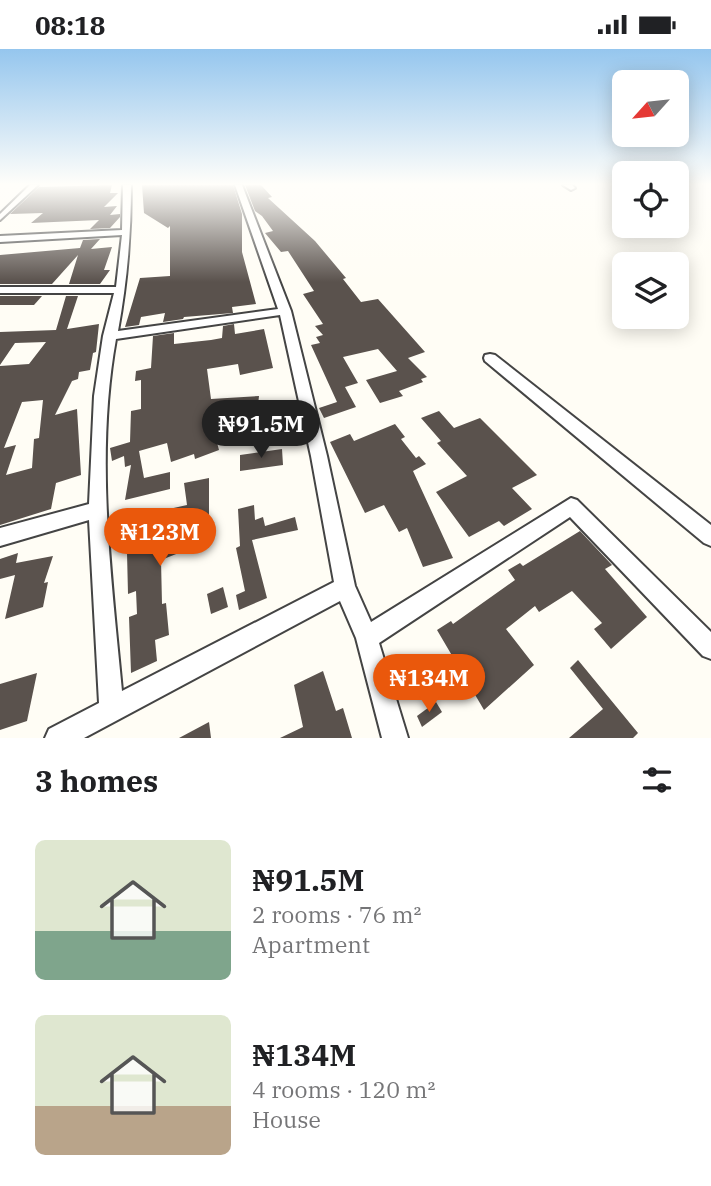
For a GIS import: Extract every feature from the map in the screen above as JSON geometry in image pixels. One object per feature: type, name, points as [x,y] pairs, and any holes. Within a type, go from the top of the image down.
[{"type":"street","points":[[112,710],[96,510],[101,398],[109,336],[121,290],[127,217]]},
{"type":"street","points":[[250,217],[285,311],[319,456],[345,587],[367,638],[395,738]]},
{"type":"street","points":[[0,239],[127,232]]},
{"type":"street","points":[[0,291],[121,290]]},
{"type":"street","points":[[109,336],[285,311]]},
{"type":"street","points":[[490,358],[711,537]]},
{"type":"street","points":[[367,638],[570,506],[711,647]]},
{"type":"street","points":[[0,537],[96,510]]},
{"type":"street","points":[[58,738],[345,587]]},
{"type":"building","points":[[38,217],[120,217],[110,228],[90,229],[99,220],[31,223]]},
{"type":"building","points":[[151,217],[242,217],[242,252],[256,304],[232,307],[233,313],[184,317],[163,322],[165,313],[141,317],[139,325],[125,327],[140,278],[170,276],[170,226],[168,228]]},
{"type":"building","points":[[263,217],[289,217],[315,241],[346,278],[343,279],[361,302],[378,299],[425,352],[408,358],[427,377],[421,379],[423,382],[399,391],[403,396],[380,403],[366,380],[397,371],[378,349],[343,357],[358,383],[345,387],[356,407],[324,418],[319,408],[337,402],[311,345],[320,343],[316,337],[323,335],[315,326],[323,324],[303,294],[314,291],[288,251],[281,252],[265,233],[273,231]]},
{"type":"building","points":[[100,239],[91,249],[112,247],[104,270],[110,270],[100,284],[69,284],[78,255],[52,284],[0,284],[0,255],[80,248],[83,240]]},
{"type":"building","points":[[0,296],[42,296],[34,305],[0,305]]},
{"type":"building","points":[[66,296],[78,296],[67,329],[99,324],[96,352],[93,353],[90,370],[79,372],[78,379],[72,381],[55,415],[77,409],[81,475],[56,483],[51,509],[0,525],[0,366],[29,364],[46,342],[15,343],[0,365],[0,332],[56,330]],"holes":[[[43,400],[39,438],[34,439],[32,468],[6,475],[16,445],[4,448],[22,402]]]},
{"type":"building","points":[[234,324],[235,334],[264,329],[273,368],[240,375],[238,364],[207,369],[211,399],[259,396],[258,405],[279,404],[279,430],[216,439],[219,450],[195,459],[194,454],[171,462],[167,443],[139,451],[144,478],[170,472],[170,489],[125,500],[131,465],[125,467],[124,456],[112,461],[110,448],[130,442],[131,411],[141,409],[141,380],[135,381],[136,371],[151,368],[153,336],[174,333],[174,344],[211,340],[222,338],[223,326]]},
{"type":"building","points":[[439,411],[454,428],[480,418],[537,475],[512,488],[532,509],[504,526],[499,521],[469,537],[436,492],[467,476],[437,443],[441,441],[421,418]]},
{"type":"building","points":[[395,424],[405,437],[401,439],[416,458],[419,456],[426,464],[413,471],[453,558],[423,567],[407,528],[399,532],[384,505],[365,513],[330,442],[350,434],[354,441]]},
{"type":"building","points":[[282,449],[283,465],[240,471],[240,455]]},
{"type":"building","points":[[209,478],[209,519],[189,524],[194,547],[161,560],[162,604],[166,603],[169,635],[155,640],[157,661],[131,673],[129,617],[137,614],[136,591],[128,594],[127,553],[138,549],[142,515],[187,505],[184,483]]},
{"type":"building","points":[[254,505],[255,520],[263,517],[265,526],[295,517],[298,530],[252,540],[267,598],[239,610],[236,595],[245,591],[236,548],[240,546],[238,509]]},
{"type":"building","points":[[580,531],[612,565],[605,569],[647,617],[611,649],[594,629],[602,623],[572,591],[539,612],[535,606],[506,629],[534,665],[484,710],[437,630],[451,621],[453,624],[515,580],[508,570],[520,563],[523,566]]},
{"type":"building","points":[[18,553],[16,563],[53,556],[44,583],[48,582],[43,607],[5,619],[15,575],[0,579],[0,559]]},
{"type":"building","points":[[223,587],[228,607],[211,614],[207,594]]},
{"type":"building","points":[[578,660],[638,733],[633,738],[569,738],[603,709],[570,668]]},
{"type":"building","points":[[323,671],[336,711],[343,708],[352,738],[280,738],[303,727],[294,685]]},
{"type":"building","points":[[37,673],[27,721],[0,730],[0,684]]},
{"type":"building","points":[[436,702],[442,712],[422,727],[417,716]]},
{"type":"building","points":[[209,722],[211,738],[179,738]]}]
